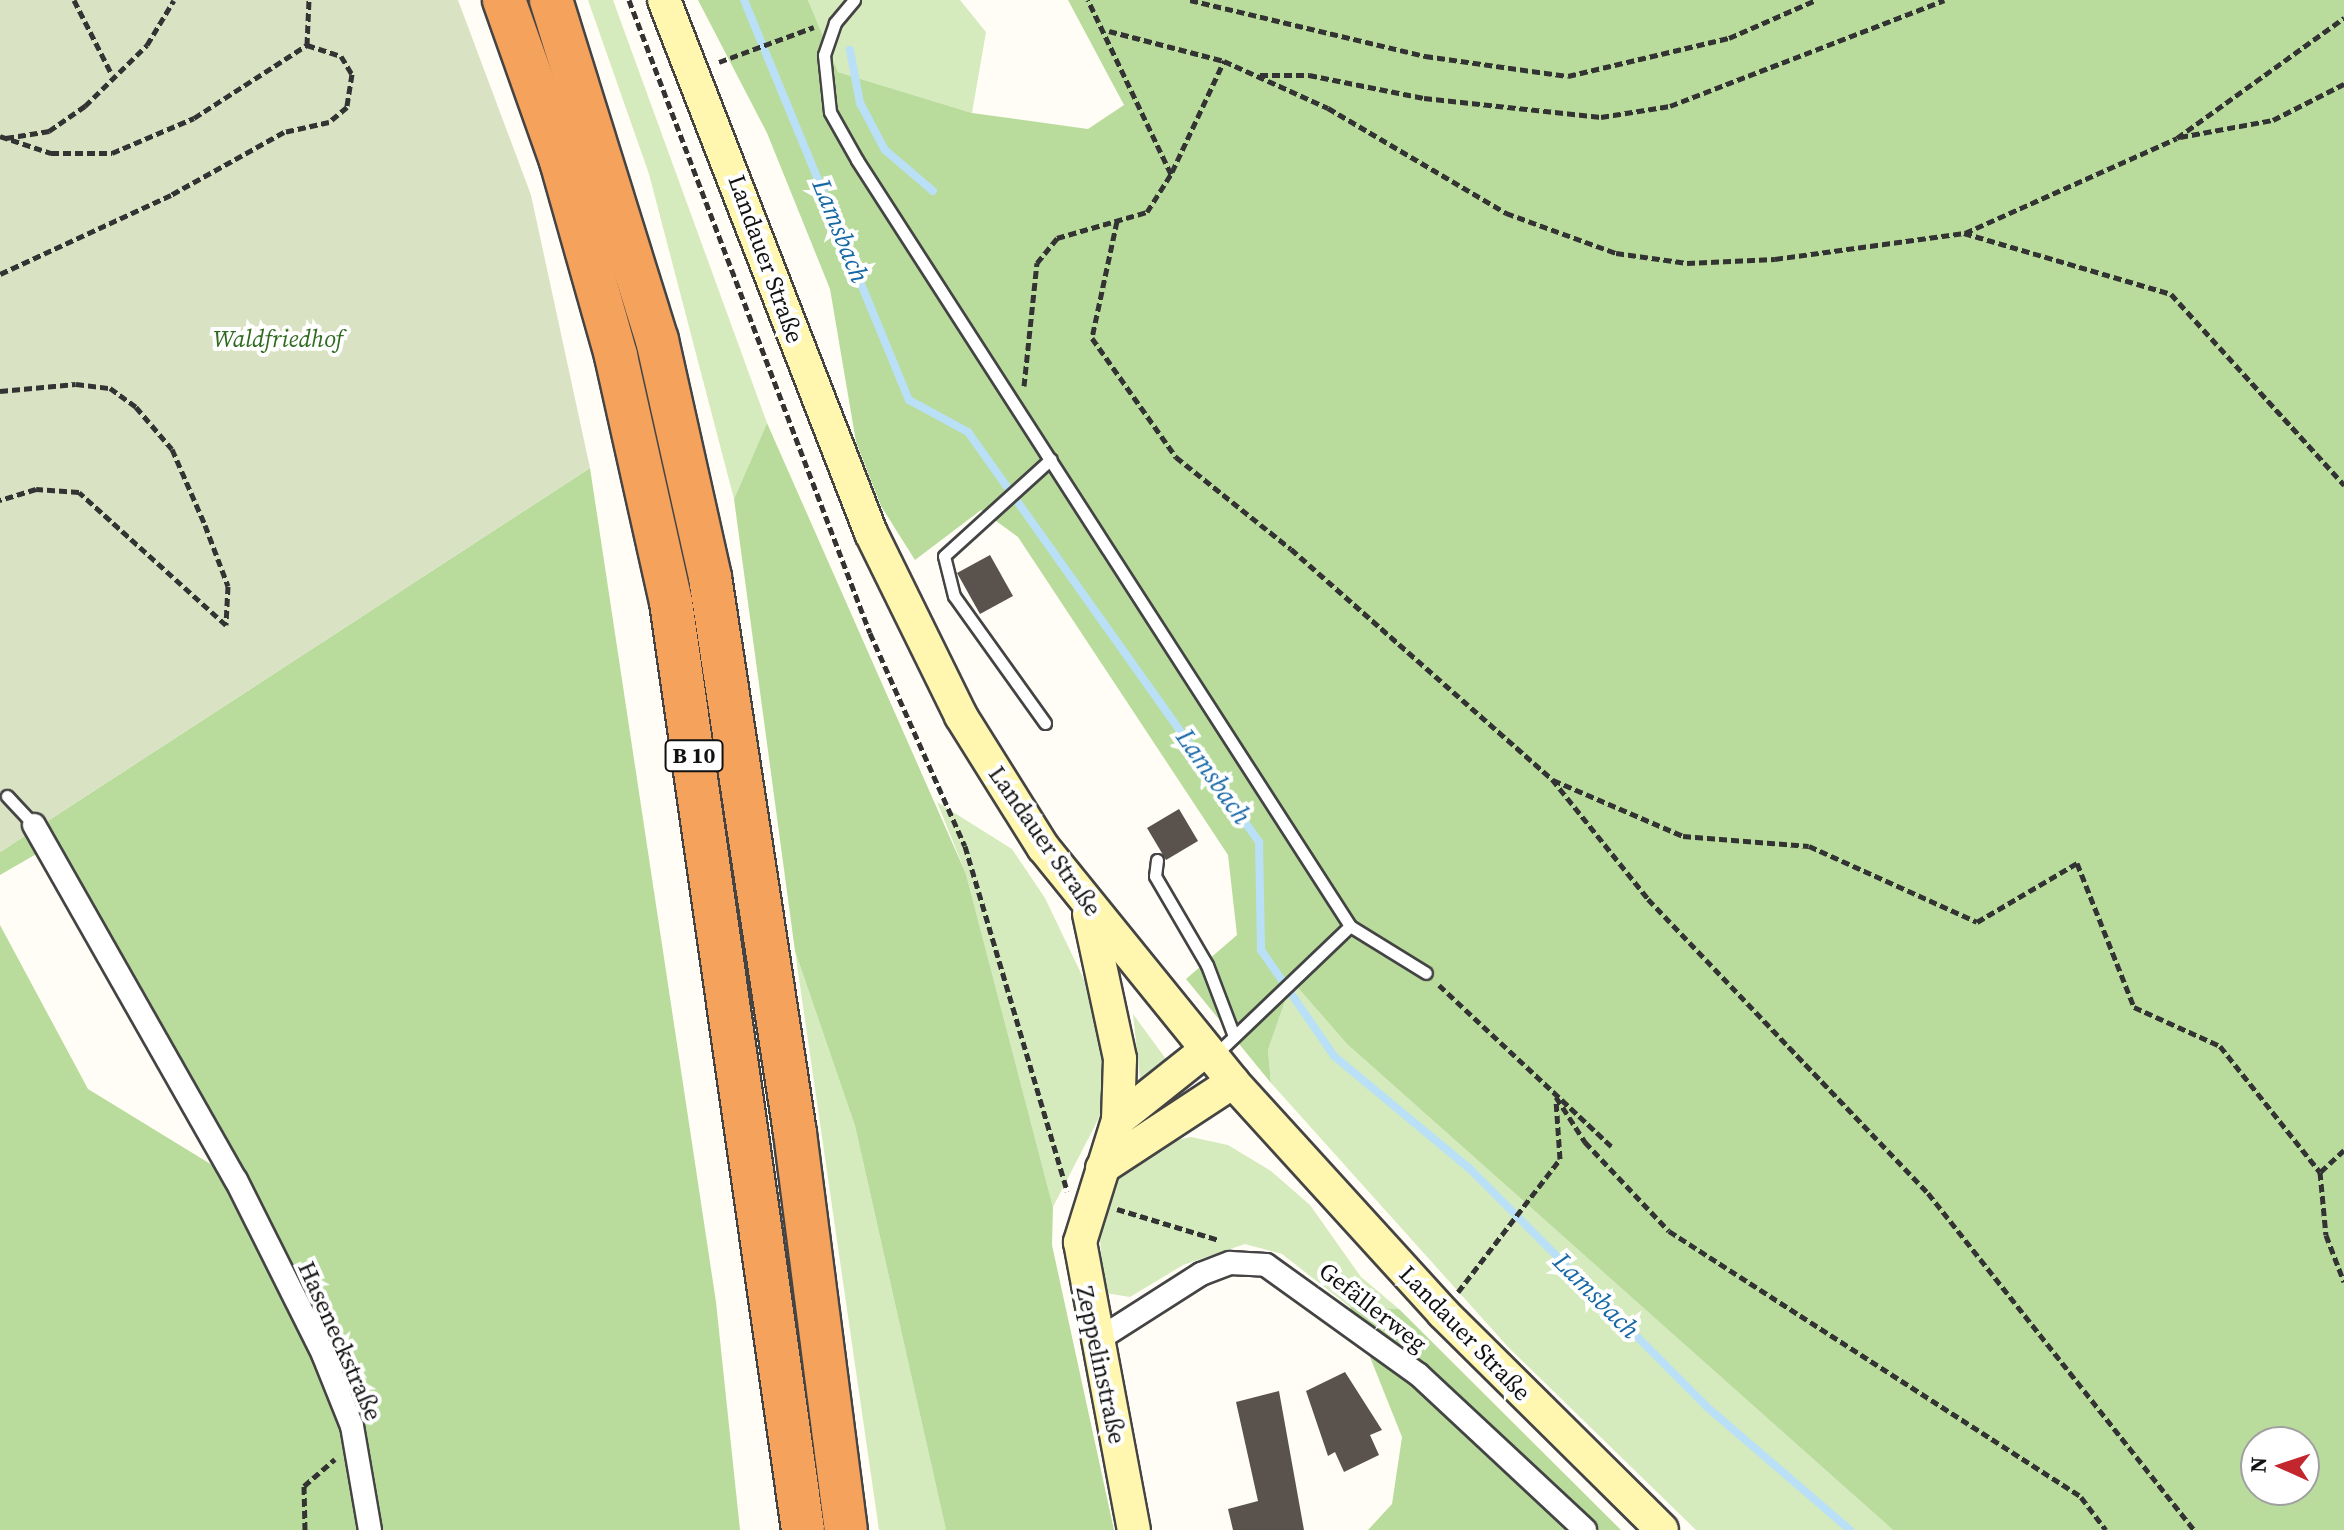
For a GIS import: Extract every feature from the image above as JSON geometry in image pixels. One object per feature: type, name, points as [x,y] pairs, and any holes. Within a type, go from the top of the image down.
[{"type":"highway","name":"B 10","points":[[504,0],[561,161],[616,356],[671,602],[803,1530]]},
{"type":"highway","name":"B 10","points":[[551,0],[657,340],[710,577],[846,1530]]},
{"type":"main road","name":"Landauer Straße","points":[[664,0],[820,407],[915,628],[1003,784],[1086,903],[1443,1313],[1662,1530]]},
{"type":"main road","name":"Zeppelinstraße","points":[[1086,903],[1120,1059],[1118,1120],[1102,1168],[1087,1200],[1080,1242],[1096,1341],[1134,1530]]},
{"type":"main road","points":[[1118,1120],[1221,1056]]},
{"type":"main road","points":[[1102,1168],[1221,1056]]},
{"type":"street","name":"Haseneckstraße","points":[[34,825],[236,1180],[323,1354],[358,1456],[370,1530]]},
{"type":"street","points":[[1096,1341],[1201,1274],[1249,1261]]},
{"type":"street","name":"Gefällerweg","points":[[1249,1261],[1296,1280],[1419,1375],[1585,1530]]},
{"type":"lane","points":[[854,0],[835,23],[824,55],[830,112],[1350,926],[1426,973]]},
{"type":"lane","points":[[1045,723],[954,596],[944,556],[1051,459]]},
{"type":"lane","points":[[7,796],[34,825]]},
{"type":"lane","points":[[1157,860],[1155,876],[1207,965],[1221,1056]]},
{"type":"lane","points":[[1221,1056],[1350,926]]},
{"type":"path","points":[[74,0],[112,75]]},
{"type":"path","points":[[2,137],[49,131],[147,45],[174,0]]},
{"type":"path","points":[[307,45],[309,0]]},
{"type":"path","points":[[629,0],[870,633],[965,846],[1058,1177],[1087,1200],[1229,1243],[1249,1261]]},
{"type":"path","points":[[1088,0],[1109,31],[1171,174]]},
{"type":"path","points":[[1190,0],[1425,56],[1568,76],[1729,38],[1816,0]]},
{"type":"path","points":[[1255,75],[1309,75],[1424,98],[1601,117],[1684,101],[1944,0]]},
{"type":"path","points":[[1109,31],[1224,61],[1328,108],[1506,213],[1616,253],[1687,263],[1775,259],[1964,233],[2177,138],[2344,18]]},
{"type":"path","points":[[734,56],[775,36],[835,23]]},
{"type":"path","points":[[2,137],[51,153],[112,153],[194,118],[307,45]]},
{"type":"path","points":[[0,274],[171,195],[284,132],[329,122],[347,107],[352,74],[341,56],[307,45]]},
{"type":"path","points":[[1022,411],[1037,263],[1057,238],[1147,212],[1171,174],[1224,61]]},
{"type":"path","points":[[2177,138],[2273,120],[2344,84]]},
{"type":"path","points":[[1117,221],[1092,338],[1176,457],[1291,549],[1552,779],[1648,899],[1928,1193],[2194,1530]]},
{"type":"path","points":[[1964,233],[2171,294],[2344,485]]},
{"type":"path","points":[[0,391],[76,384],[110,388],[136,407],[172,449],[205,525],[228,586],[226,625],[79,492],[36,489],[0,500]]},
{"type":"path","points":[[1552,779],[1683,836],[1809,846],[1977,922],[2077,863],[2134,1007],[2220,1046],[2320,1172],[2326,1235],[2344,1282]]},
{"type":"path","points":[[1426,973],[1611,1146]]},
{"type":"path","points":[[1475,1268],[1560,1159],[1556,1097]]},
{"type":"path","points":[[1556,1097],[1585,1142],[1669,1231],[2081,1497],[2106,1530]]},
{"type":"path","points":[[2320,1172],[2344,1150]]},
{"type":"path","points":[[305,1530],[304,1486],[316,1470],[358,1456]]},
{"type":"green space","name":"Waldfriedhof","points":[[0,0],[458,0],[531,195],[590,468],[0,852]]},
{"type":"green space","points":[[588,0],[613,0],[767,423],[734,499],[649,174]]},
{"type":"green space","points":[[698,0],[808,0],[838,72],[972,113],[1088,129],[1124,105],[1068,0],[2344,0],[2344,1530],[1893,1530],[1347,1044],[1292,981],[1268,1050],[1271,1083],[1186,979],[1237,935],[1228,855],[1018,537],[981,510],[915,560],[881,506],[856,442],[830,289],[767,133]]},
{"type":"green space","points":[[808,0],[960,0],[986,32],[972,113],[838,72]]},
{"type":"green space","points":[[767,423],[966,874],[1053,1207],[1052,1245],[1114,1530],[946,1530],[855,1126],[795,951],[734,499]]},
{"type":"green space","points":[[590,468],[716,1302],[740,1530],[0,1530],[0,925],[88,1089],[235,1179],[45,849],[0,875],[0,852]]},
{"type":"green space","points":[[937,802],[1012,849],[1045,898],[1088,988],[1104,1044],[1104,1108],[1053,1207],[966,874]]},
{"type":"green space","points":[[795,951],[855,1126],[946,1530],[879,1530]]},
{"type":"green space","points":[[1292,981],[1347,1044],[1893,1530],[1696,1530],[1509,1348],[1271,1083],[1268,1050]]},
{"type":"green space","points":[[1133,1014],[1166,1059],[1140,1079]]},
{"type":"green space","points":[[1191,1137],[1228,1145],[1271,1171],[1310,1205],[1361,1277],[1399,1309],[1350,1307],[1282,1254],[1245,1244],[1183,1265],[1130,1297],[1105,1293],[1099,1230],[1114,1181],[1158,1144]]},
{"type":"green space","points":[[1350,1307],[1399,1309],[1621,1530],[1368,1530],[1392,1504],[1402,1437]]},
{"type":"building","points":[[990,555],[1013,596],[980,614],[957,573]]},
{"type":"building","points":[[1179,809],[1198,841],[1166,860],[1147,828]]},
{"type":"building","points":[[1345,1372],[1382,1430],[1370,1435],[1379,1455],[1344,1472],[1335,1452],[1328,1456],[1306,1391]]},
{"type":"building","points":[[1279,1391],[1304,1530],[1233,1530],[1228,1509],[1258,1501],[1236,1402]]},
{"type":"waterway","name":"Lamsbach","points":[[744,0],[909,400],[968,432],[1259,842],[1261,950],[1334,1056],[1470,1169],[1707,1407],[1850,1530]]},
{"type":"waterway","points":[[850,50],[860,103],[885,150],[933,191]]}]
